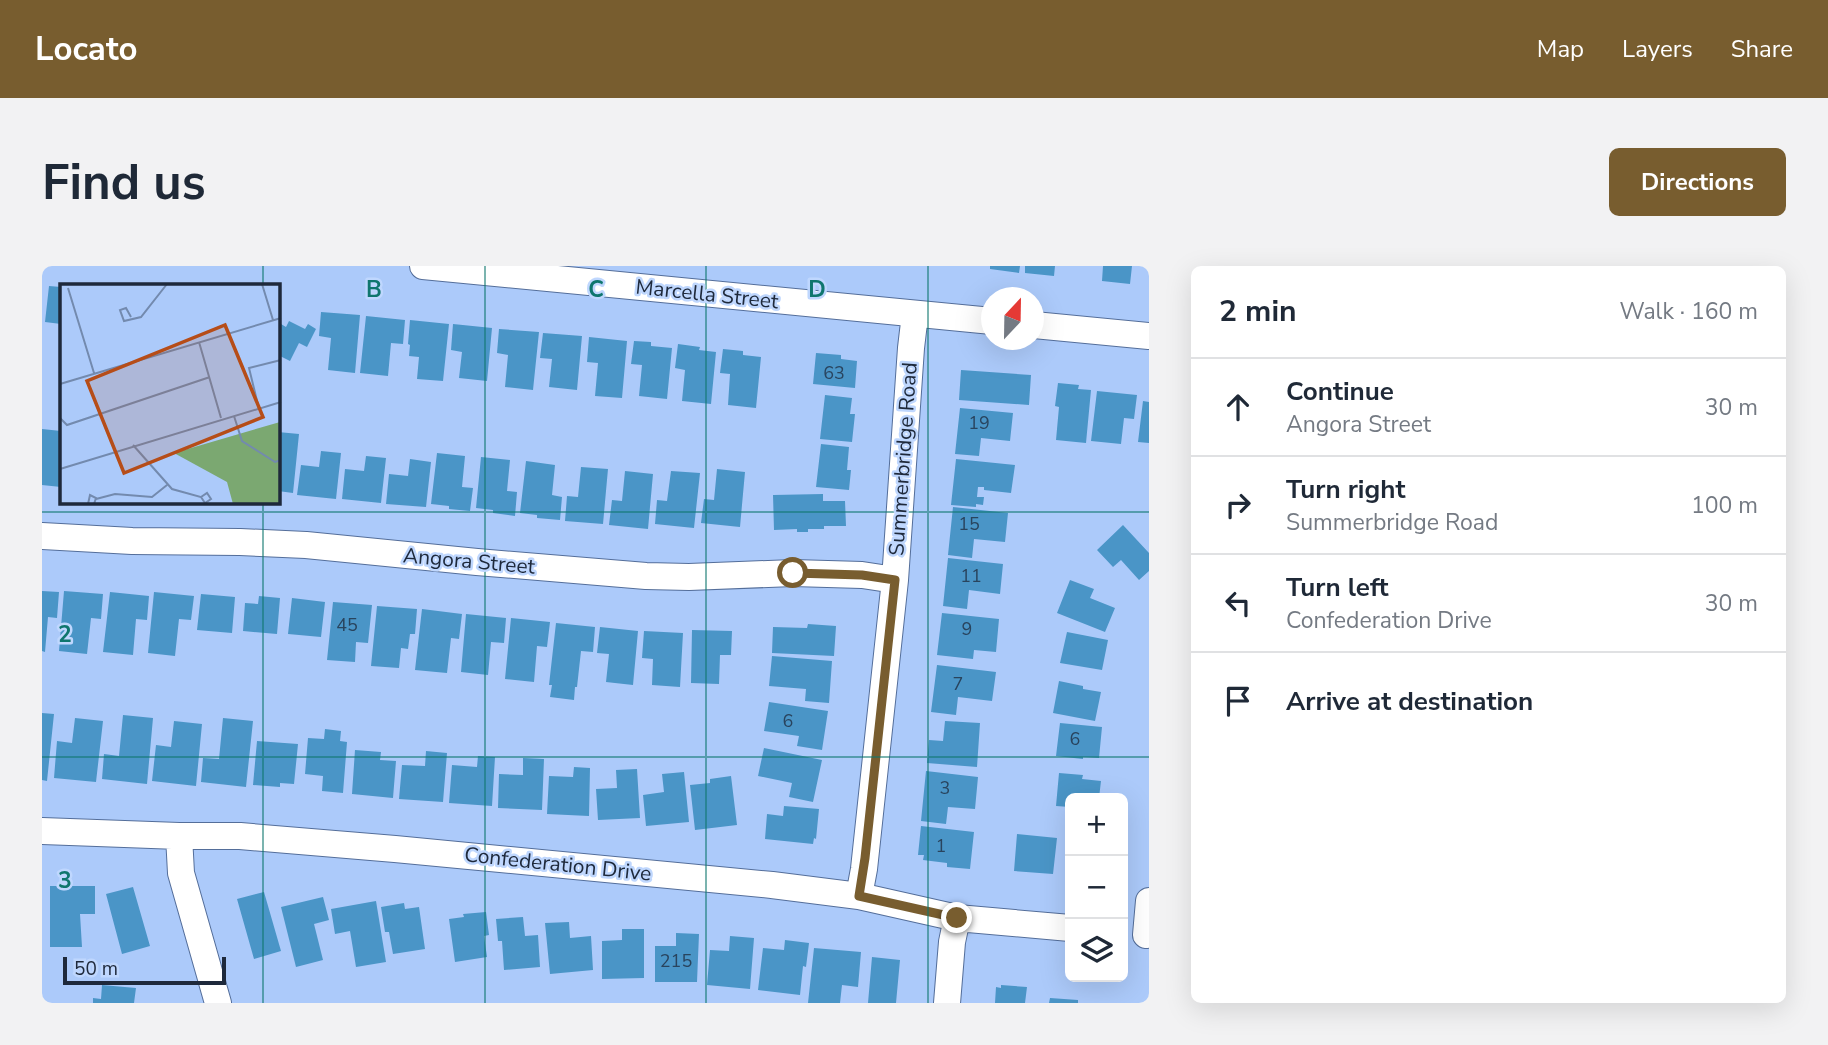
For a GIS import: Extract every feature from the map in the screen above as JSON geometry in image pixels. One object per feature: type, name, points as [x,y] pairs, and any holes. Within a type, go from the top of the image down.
[{"type":"street","name":"Marcella Street","points":[[423,266],[981,320]]},
{"type":"street","name":"Summerbridge Road","points":[[859,896],[895,580],[915,314]]},
{"type":"street","points":[[1044,326],[1149,336]]},
{"type":"street","name":"Angora Street","points":[[42,536],[306,545],[646,576],[793,573],[862,575],[895,580]]},
{"type":"street","name":"Confederation Drive","points":[[42,831],[240,836],[383,848],[759,884],[859,896],[957,918],[1065,928]]},
{"type":"street","points":[[179,836],[181,873],[218,1003]]},
{"type":"street","points":[[1139,935],[1149,901]]},
{"type":"street","points":[[947,1003],[952,942],[957,918]]},
{"type":"building","points":[[990,266],[1020,266],[1019,273],[990,269]]},
{"type":"building","points":[[1025,266],[1055,266],[1054,276],[1025,273]]},
{"type":"building","points":[[1103,266],[1132,266],[1130,284],[1102,281]]},
{"type":"building","points":[[49,286],[60,287],[60,324],[45,322]]},
{"type":"building","points":[[321,312],[360,315],[355,373],[328,370],[331,338],[319,336]]},
{"type":"building","points":[[366,316],[405,320],[403,344],[391,343],[388,376],[360,373]]},
{"type":"building","points":[[410,320],[449,324],[443,381],[417,379],[419,357],[409,356]]},
{"type":"building","points":[[289,321],[305,329],[308,324],[316,329],[307,347],[299,343],[290,361],[280,356],[280,326],[281,324],[286,327]]},
{"type":"building","points":[[453,324],[492,328],[487,381],[459,378],[462,352],[451,350]]},
{"type":"building","points":[[499,329],[539,332],[533,390],[505,387],[508,355],[497,353]]},
{"type":"building","points":[[543,333],[582,336],[577,390],[549,387],[552,359],[540,358]]},
{"type":"building","points":[[589,337],[627,341],[622,398],[595,396],[598,363],[587,362]]},
{"type":"building","points":[[634,341],[672,348],[667,399],[639,396],[642,365],[631,364]]},
{"type":"building","points":[[678,344],[716,352],[711,404],[682,401],[685,370],[675,368]]},
{"type":"building","points":[[723,349],[743,351],[743,355],[761,357],[756,408],[728,405],[730,374],[720,373]]},
{"type":"building","points":[[816,353],[841,355],[841,359],[857,361],[855,388],[813,384]]},
{"type":"building","points":[[961,370],[1031,375],[1029,405],[959,400]]},
{"type":"building","points":[[1058,383],[1079,385],[1078,389],[1091,390],[1086,443],[1056,440],[1059,407],[1055,406]]},
{"type":"building","points":[[1097,391],[1137,395],[1134,419],[1124,418],[1121,444],[1091,441]]},
{"type":"building","points":[[825,395],[852,398],[850,414],[855,414],[852,442],[820,439]]},
{"type":"building","points":[[1143,401],[1149,402],[1149,443],[1138,442]]},
{"type":"building","points":[[960,408],[1013,413],[1010,441],[981,438],[979,456],[955,454]]},
{"type":"building","points":[[42,429],[60,431],[60,487],[42,485]]},
{"type":"building","points":[[280,432],[299,434],[293,493],[280,491]]},
{"type":"building","points":[[821,444],[849,447],[849,490],[816,487]]},
{"type":"building","points":[[321,451],[341,453],[336,499],[297,495],[301,465],[319,467]]},
{"type":"building","points":[[437,453],[465,456],[462,487],[473,488],[470,511],[431,504]]},
{"type":"building","points":[[366,456],[386,458],[381,503],[342,499],[345,469],[364,471]]},
{"type":"building","points":[[481,457],[510,460],[507,491],[517,492],[515,516],[476,508]]},
{"type":"building","points":[[410,459],[431,462],[426,507],[386,504],[389,474],[408,476]]},
{"type":"building","points":[[956,459],[1015,465],[1011,493],[978,487],[977,497],[984,497],[983,505],[951,505]]},
{"type":"building","points":[[526,461],[555,465],[552,495],[562,497],[560,520],[520,513]]},
{"type":"building","points":[[581,467],[608,469],[603,524],[565,521],[567,496],[578,497]]},
{"type":"building","points":[[717,469],[745,472],[740,527],[701,523],[704,499],[714,500]]},
{"type":"building","points":[[625,471],[653,474],[648,529],[609,525],[612,500],[622,501]]},
{"type":"building","points":[[671,471],[700,473],[694,528],[655,524],[657,500],[667,501]]},
{"type":"building","points":[[823,494],[823,501],[845,501],[846,526],[824,526],[824,529],[808,529],[808,532],[797,532],[797,529],[774,530],[773,495]]},
{"type":"building","points":[[953,507],[1008,513],[1005,542],[974,539],[972,558],[948,555]]},
{"type":"building","points":[[1123,525],[1149,553],[1149,571],[1139,580],[1121,560],[1113,567],[1097,550]]},
{"type":"building","points":[[948,558],[1003,564],[1000,594],[969,590],[967,609],[943,606]]},
{"type":"building","points":[[1070,580],[1094,589],[1090,598],[1115,608],[1105,632],[1057,613]]},
{"type":"building","points":[[42,591],[59,592],[57,618],[48,617],[45,652],[42,651]]},
{"type":"building","points":[[64,591],[103,594],[101,619],[91,618],[87,654],[59,651]]},
{"type":"building","points":[[110,592],[149,596],[147,620],[136,619],[133,655],[103,652]]},
{"type":"building","points":[[154,592],[194,596],[191,620],[179,619],[175,656],[148,653]]},
{"type":"building","points":[[201,594],[235,597],[232,633],[197,630]]},
{"type":"building","points":[[259,596],[280,598],[277,634],[243,631],[245,603],[258,604]]},
{"type":"building","points":[[292,598],[325,602],[321,637],[288,634]]},
{"type":"building","points":[[333,602],[372,605],[368,643],[356,642],[355,662],[327,660]]},
{"type":"building","points":[[377,606],[417,609],[415,634],[410,634],[408,649],[401,648],[399,668],[371,666]]},
{"type":"building","points":[[422,609],[462,614],[459,639],[451,638],[447,673],[415,670]]},
{"type":"building","points":[[942,613],[999,619],[996,652],[974,650],[973,659],[937,655]]},
{"type":"building","points":[[466,614],[506,618],[504,643],[491,642],[488,675],[461,672]]},
{"type":"building","points":[[511,618],[550,622],[547,647],[537,646],[534,682],[505,679]]},
{"type":"building","points":[[556,623],[595,627],[593,652],[581,651],[574,700],[550,697]]},
{"type":"building","points":[[808,624],[836,626],[834,656],[772,653],[773,627],[807,628]]},
{"type":"building","points":[[600,627],[638,631],[633,685],[606,682],[609,654],[597,653]]},
{"type":"building","points":[[692,630],[732,631],[731,655],[720,655],[719,684],[691,683]]},
{"type":"building","points":[[644,631],[683,633],[680,687],[652,685],[653,659],[642,658]]},
{"type":"building","points":[[1067,632],[1108,640],[1102,670],[1060,663]]},
{"type":"building","points":[[772,656],[832,661],[829,703],[805,701],[806,689],[769,686]]},
{"type":"building","points":[[937,665],[996,672],[992,701],[958,697],[956,715],[931,712]]},
{"type":"building","points":[[1059,681],[1101,692],[1095,721],[1053,713]]},
{"type":"building","points":[[769,702],[828,711],[822,750],[797,746],[799,736],[764,731]]},
{"type":"building","points":[[42,713],[54,714],[47,781],[42,780]]},
{"type":"building","points":[[123,715],[153,718],[147,784],[102,779],[104,754],[119,756]]},
{"type":"building","points":[[75,718],[103,721],[96,782],[54,778],[57,741],[72,743]]},
{"type":"building","points":[[223,718],[253,721],[246,787],[201,782],[203,758],[219,759]]},
{"type":"building","points":[[174,721],[202,724],[196,786],[152,781],[156,745],[171,747]]},
{"type":"building","points":[[945,721],[980,723],[977,767],[927,763],[929,740],[943,741]]},
{"type":"building","points":[[1060,723],[1102,727],[1099,758],[1056,756]]},
{"type":"building","points":[[325,729],[341,731],[340,741],[347,742],[343,793],[322,791],[323,776],[305,774],[308,738],[324,739]]},
{"type":"building","points":[[257,741],[298,744],[294,784],[280,783],[280,787],[253,785]]},
{"type":"building","points":[[764,748],[822,760],[813,802],[789,797],[792,783],[758,776]]},
{"type":"building","points":[[355,750],[381,752],[380,760],[396,761],[393,798],[352,794]]},
{"type":"building","points":[[426,751],[447,753],[443,802],[399,799],[402,765],[425,766]]},
{"type":"building","points":[[478,756],[495,757],[492,806],[449,803],[452,765],[477,767]]},
{"type":"building","points":[[523,758],[544,759],[542,810],[498,808],[499,774],[523,775]]},
{"type":"building","points":[[574,767],[590,768],[589,816],[547,814],[549,776],[573,777]]},
{"type":"building","points":[[637,769],[640,818],[598,820],[596,789],[617,788],[616,770]]},
{"type":"building","points":[[926,771],[978,777],[975,809],[948,807],[946,824],[921,821]]},
{"type":"building","points":[[684,772],[689,822],[646,826],[643,795],[664,792],[662,774]]},
{"type":"building","points":[[1059,773],[1083,775],[1082,779],[1101,781],[1100,793],[1065,793],[1065,807],[1056,806]]},
{"type":"building","points":[[731,776],[737,825],[695,830],[690,785],[710,783],[710,779]]},
{"type":"building","points":[[784,806],[819,809],[816,839],[814,838],[813,844],[765,839],[767,814],[783,816]]},
{"type":"building","points":[[921,826],[974,832],[970,869],[947,867],[947,863],[923,860],[924,855],[918,855]]},
{"type":"building","points":[[1017,834],[1057,838],[1053,874],[1014,871]]},
{"type":"building","points":[[50,886],[95,886],[95,914],[80,914],[82,947],[50,947]]},
{"type":"building","points":[[133,887],[150,946],[122,954],[106,894]]},
{"type":"building","points":[[264,892],[281,951],[254,959],[237,899]]},
{"type":"building","points":[[323,897],[329,920],[314,924],[323,960],[296,967],[281,907]]},
{"type":"building","points":[[376,901],[386,962],[356,967],[350,931],[335,934],[331,909]]},
{"type":"building","points":[[404,903],[405,909],[419,907],[425,949],[393,954],[389,932],[385,932],[381,907]]},
{"type":"building","points":[[486,912],[489,935],[484,936],[487,957],[455,962],[449,919],[464,917],[463,914]]},
{"type":"building","points":[[523,917],[525,936],[538,935],[540,967],[504,970],[502,941],[498,941],[496,919]]},
{"type":"building","points":[[569,922],[570,938],[591,936],[593,970],[550,974],[545,923]]},
{"type":"building","points":[[622,929],[644,929],[644,978],[602,979],[602,941],[622,940]]},
{"type":"building","points":[[676,933],[699,934],[697,982],[655,982],[655,946],[676,946]]},
{"type":"building","points":[[730,936],[754,938],[750,989],[707,985],[710,950],[729,951]]},
{"type":"building","points":[[785,940],[809,943],[800,995],[758,990],[763,948],[784,950]]},
{"type":"building","points":[[814,948],[861,952],[858,987],[842,985],[840,1003],[808,1003]]},
{"type":"building","points":[[872,957],[900,960],[896,1003],[868,1003]]},
{"type":"building","points":[[102,985],[136,988],[134,1003],[93,1003],[93,998],[101,999]]},
{"type":"building","points":[[1001,985],[1027,987],[1025,1003],[995,1003],[996,987],[1001,988]]},
{"type":"building","points":[[1050,998],[1078,1000],[1078,1003],[1049,1003]]},
{"type":"route","points":[[793,573],[862,575],[895,580],[859,896],[957,918]]}]
